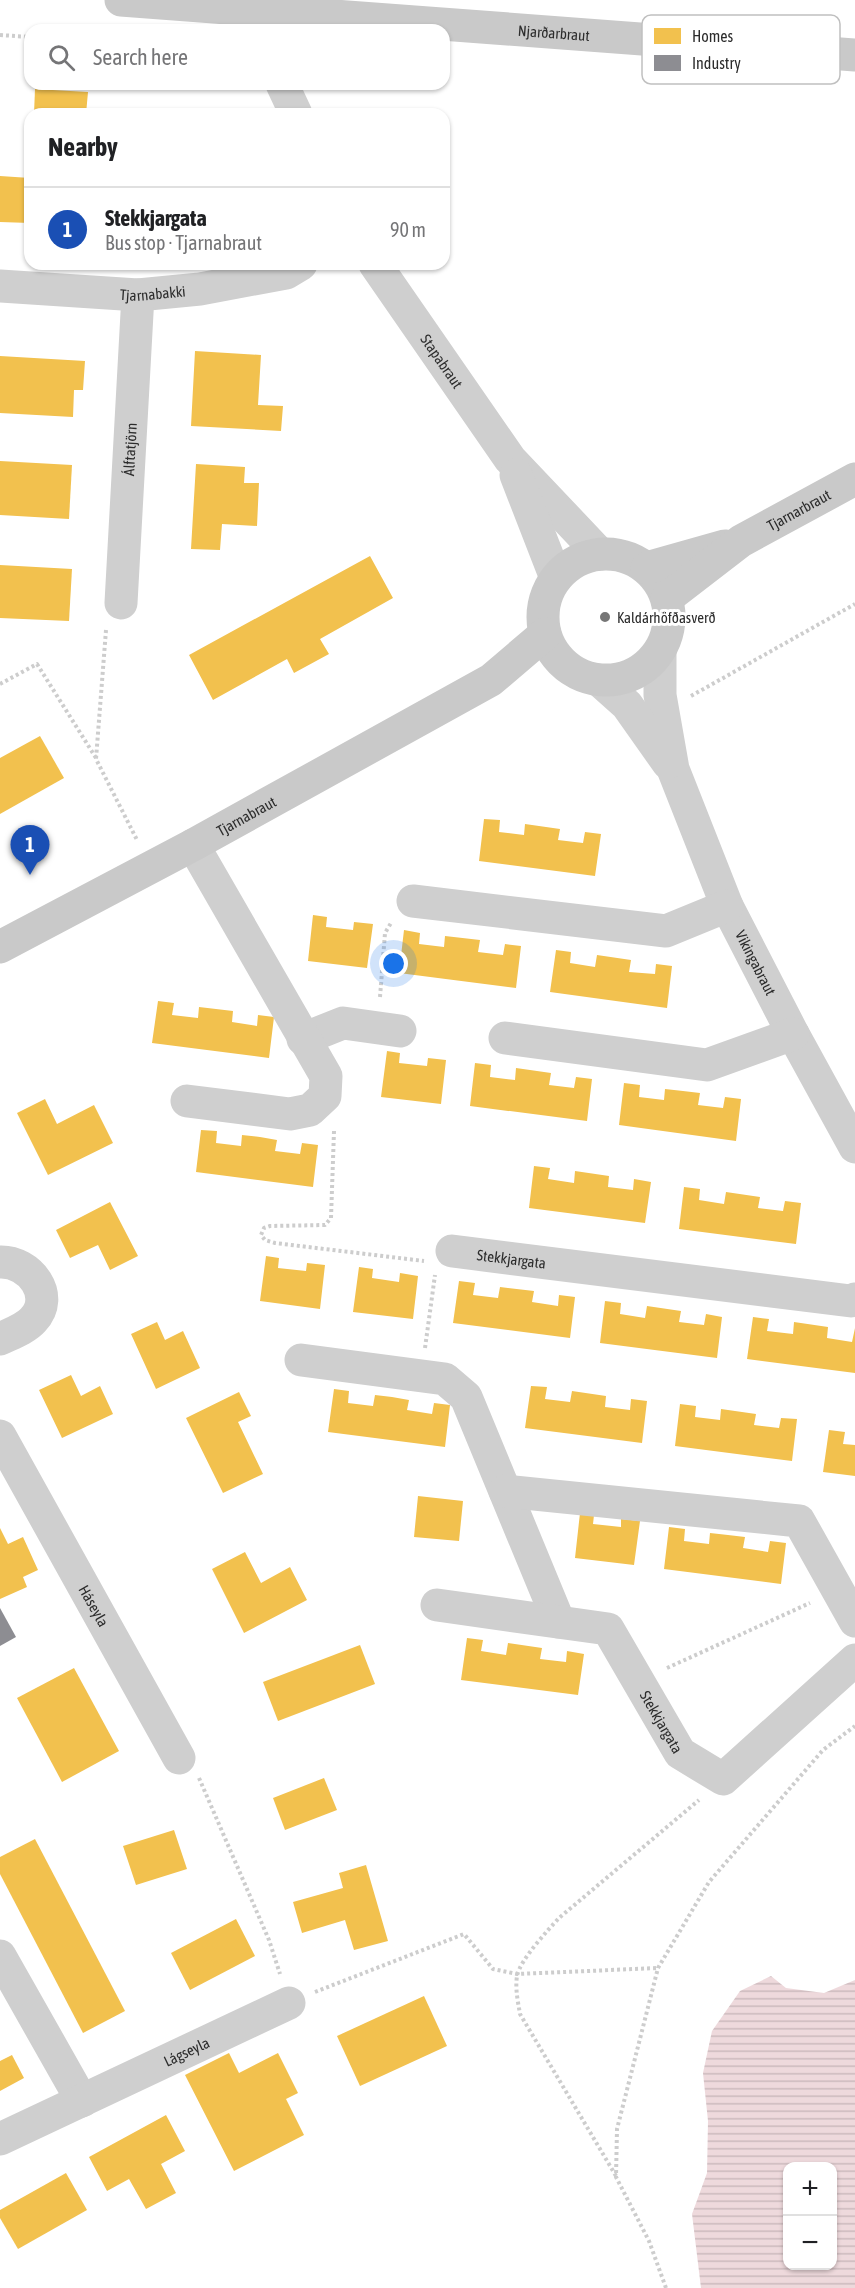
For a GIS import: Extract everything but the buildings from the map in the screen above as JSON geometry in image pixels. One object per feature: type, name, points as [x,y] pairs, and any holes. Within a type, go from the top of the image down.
[{"type":"street","points":[[121,0],[256,20]]},
{"type":"street","name":"Njarðarbraut","points":[[256,20],[324,24]]},
{"type":"street","name":"Njarðarbraut","points":[[450,31],[642,43]]},
{"type":"street","name":"Njarðarbraut","points":[[840,54],[855,55]]},
{"type":"street","points":[[285,90],[293,108]]},
{"type":"street","name":"Tjarnabakki","points":[[0,286],[138,295],[200,289],[286,273],[291,270]]},
{"type":"street","name":"Stapabraut","points":[[379,270],[510,459],[600,554]]},
{"type":"street","name":"Álftatjörn","points":[[121,603],[138,295]]},
{"type":"street","name":"Stapabraut","points":[[510,459],[556,578]]},
{"type":"street","name":"Tjarnarbraut","points":[[667,598],[741,541],[855,479]]},
{"type":"street","name":"Tjarnarbraut","points":[[647,568],[741,541]]},
{"type":"street","points":[[600,554],[616,554],[633,559],[647,568],[659,582],[667,598],[670,616],[668,634],[660,651],[648,665],[634,674],[616,680],[599,680],[582,676],[566,667],[553,652],[545,634],[544,605],[546,595],[556,578],[568,566],[583,558],[600,554]]},
{"type":"street","name":"Tjarnabraut","points":[[0,947],[194,845],[491,680],[545,634]]},
{"type":"street","name":"Vikingabraut","points":[[660,651],[659,676],[662,708],[673,769],[727,906],[855,1148]]},
{"type":"street","name":"Tjarnabraut","points":[[491,680],[566,667]]},
{"type":"street","name":"Vikingabraut","points":[[599,680],[627,705],[673,769]]},
{"type":"street","points":[[187,1101],[290,1114],[310,1110],[325,1096],[326,1076],[194,845]]},
{"type":"street","points":[[413,901],[666,931],[727,906]]},
{"type":"street","points":[[303,1039],[343,1023],[389,1030]]},
{"type":"street","points":[[505,1038],[707,1065],[793,1034]]},
{"type":"street","name":"Stekkjargata","points":[[444,1257],[851,1301],[855,1299]]},
{"type":"street","points":[[0,1262],[20,1265],[30,1272],[36,1281],[41,1301],[32,1321],[0,1340]]},
{"type":"street","points":[[301,1360],[445,1379],[466,1397],[559,1622]]},
{"type":"street","name":"Háseyla","points":[[3,1448],[179,1758]]},
{"type":"street","points":[[505,1491],[798,1521],[855,1621]]},
{"type":"street","name":"Stekkjargata","points":[[436,1605],[608,1629],[680,1753],[723,1779]]},
{"type":"street","points":[[723,1779],[855,1660]]},
{"type":"street","points":[[0,1956],[82,2101]]},
{"type":"street","name":"Lágseyla","points":[[0,2139],[289,2003]]},
{"type":"path","points":[[0,35],[24,37]]},
{"type":"path","points":[[96,759],[106,624],[121,603]]},
{"type":"path","points":[[662,708],[709,687],[855,604]]},
{"type":"path","points":[[0,684],[37,664],[96,759],[151,868]]},
{"type":"path","points":[[389,1030],[385,933],[394,918],[413,901]]},
{"type":"path","points":[[325,1096],[334,1125],[331,1218],[325,1225],[270,1226],[264,1228],[261,1235],[265,1240],[275,1243],[444,1257],[421,1376]]},
{"type":"path","points":[[637,1682],[821,1599],[837,1589]]},
{"type":"path","points":[[616,2176],[617,2129],[658,1968],[710,1882],[823,1750],[855,1726]]},
{"type":"path","points":[[179,1758],[197,1774],[268,1940],[289,2003],[464,1934],[493,1969],[517,1974],[658,1968]]},
{"type":"path","points":[[666,2288],[649,2241],[616,2176],[520,2014],[517,1974],[539,1940],[559,1918],[723,1779]]},
{"type":"shaded area","points":[[771,1976],[786,1988],[824,1993],[855,1980],[855,2288],[701,2288],[692,2214],[707,2173],[708,2121],[703,2073],[712,2031],[740,1991]]},
{"type":"place","name":"Kaldárhöfðasverð","points":[[605,617]]},
{"type":"place","name":"Stekkjargata","points":[[30,875]]}]
